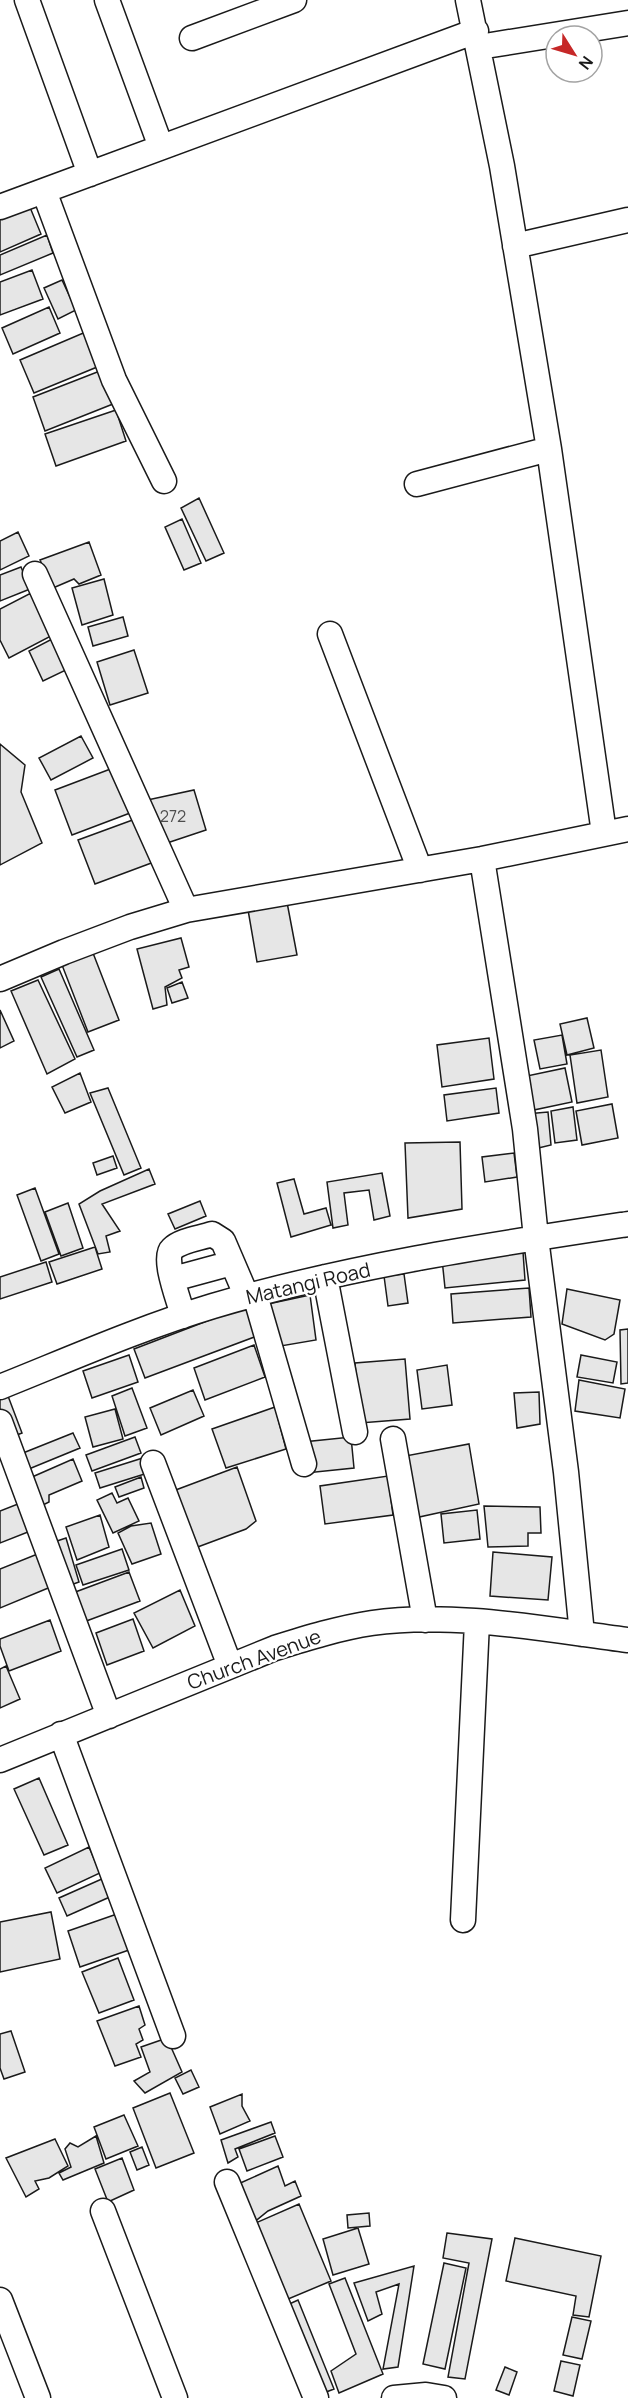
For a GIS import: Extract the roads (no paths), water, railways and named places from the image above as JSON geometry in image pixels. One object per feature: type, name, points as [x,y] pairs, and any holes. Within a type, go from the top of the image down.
[{"type":"street","points":[[27,0],[90,174]]},
{"type":"street","points":[[106,0],[161,147]]},
{"type":"street","points":[[192,38],[294,0]]},
{"type":"street","points":[[468,0],[515,246],[549,449],[604,832]]},
{"type":"street","points":[[0,207],[161,147],[477,39],[628,23]]},
{"type":"street","points":[[44,191],[114,380],[164,481]]},
{"type":"street","points":[[515,246],[628,220]]},
{"type":"street","points":[[417,484],[549,449]]},
{"type":"street","points":[[35,574],[186,910]]},
{"type":"street","points":[[330,634],[420,870]]},
{"type":"street","points":[[0,978],[108,935],[186,910],[482,859],[604,832],[628,829]]},
{"type":"street","points":[[482,859],[525,1129],[536,1238],[566,1472],[582,1634]]},
{"type":"street","name":"Matangi Road","points":[[0,1387],[183,1316],[325,1276],[628,1224]]},
{"type":"street","points":[[183,1316],[168,1262],[170,1251],[175,1246],[212,1234],[223,1240],[232,1263],[251,1296],[304,1464]]},
{"type":"street","points":[[173,1279],[232,1263]]},
{"type":"street","points":[[325,1276],[355,1432]]},
{"type":"street","points":[[0,1422],[109,1716]]},
{"type":"street","points":[[393,1439],[425,1620]]},
{"type":"street","points":[[153,1463],[230,1666]]},
{"type":"street","name":"Church Avenue","points":[[0,1760],[275,1648],[322,1633],[374,1623],[425,1620],[477,1622],[628,1640]]},
{"type":"street","points":[[463,1920],[477,1622]]},
{"type":"street","points":[[62,1734],[173,2036]]},
{"type":"street","points":[[227,2182],[316,2398]]},
{"type":"street","points":[[103,2211],[175,2398]]},
{"type":"street","points":[[0,2300],[38,2398]]},
{"type":"street","points":[[394,2398],[426,2395],[444,2398]]}]
